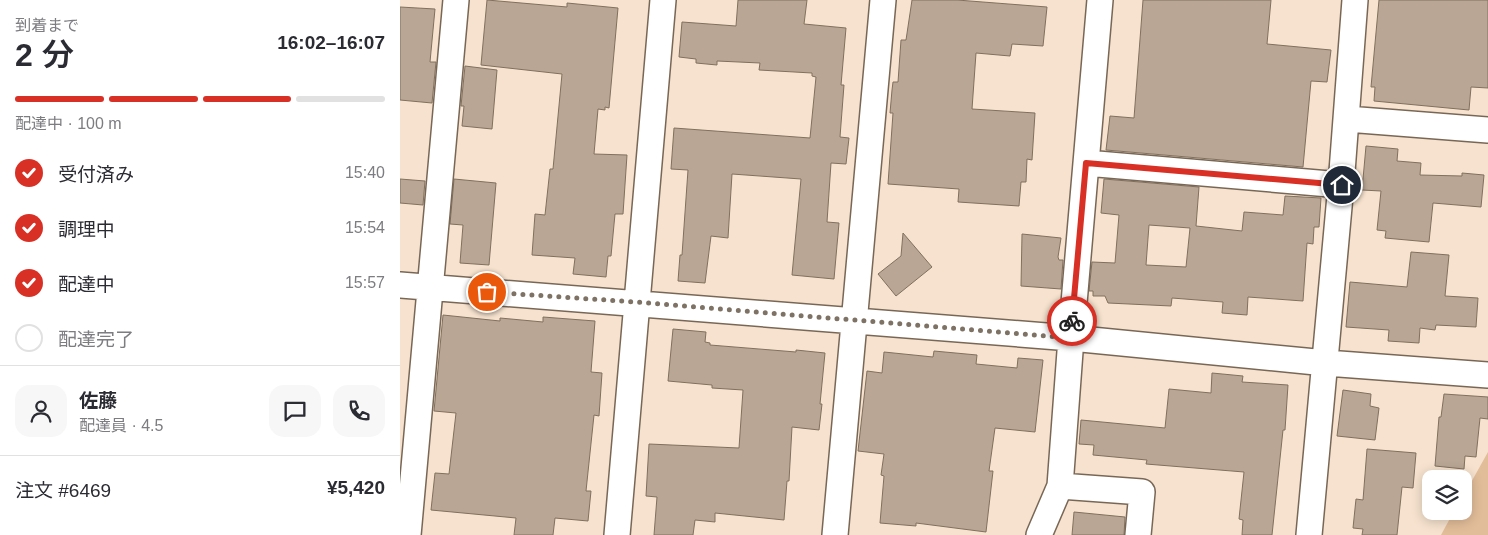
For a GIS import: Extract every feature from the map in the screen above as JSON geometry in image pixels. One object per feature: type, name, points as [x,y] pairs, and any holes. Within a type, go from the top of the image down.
[{"type":"street","points":[[408,535],[456,0]]},
{"type":"street","points":[[617,535],[663,0]]},
{"type":"street","points":[[835,535],[883,0]]},
{"type":"street","points":[[1039,535],[1060,486],[1100,0]]},
{"type":"street","points":[[1309,535],[1342,185],[1356,0]]},
{"type":"street","points":[[1347,119],[1488,130]]},
{"type":"street","points":[[1086,163],[1342,185]]},
{"type":"street","points":[[400,285],[854,320],[1071,338],[1326,363],[1488,375]]},
{"type":"street","points":[[1060,486],[1142,492],[1138,535]]},
{"type":"shaded area","points":[[1488,452],[1488,535],[1441,535],[1449,520],[1472,520],[1472,481]]},
{"type":"building","points":[[487,0],[567,7],[567,3],[618,8],[609,108],[605,107],[605,110],[598,109],[594,154],[627,155],[623,214],[615,214],[611,256],[608,256],[606,277],[573,274],[575,258],[532,255],[535,214],[545,215],[550,169],[553,169],[562,74],[481,65]]},
{"type":"building","points":[[738,0],[807,0],[804,24],[846,28],[841,85],[844,85],[840,137],[849,138],[846,164],[831,163],[827,222],[839,223],[834,279],[792,275],[801,179],[732,174],[728,238],[711,236],[705,283],[678,281],[680,255],[682,255],[688,170],[671,169],[674,128],[810,138],[816,77],[812,76],[812,73],[759,70],[760,63],[717,61],[717,65],[696,63],[696,59],[679,57],[682,22],[736,26]]},
{"type":"building","points":[[912,0],[957,0],[1047,7],[1043,46],[1012,44],[1010,56],[976,53],[972,109],[1035,113],[1032,160],[1027,159],[1026,182],[1021,182],[1019,206],[958,202],[959,189],[888,184],[893,113],[890,113],[893,82],[898,82],[901,40],[906,40]]},
{"type":"building","points":[[1143,0],[1271,0],[1267,44],[1331,50],[1327,82],[1311,81],[1303,167],[1106,150],[1110,116],[1134,118]]},
{"type":"building","points":[[1379,0],[1488,0],[1488,88],[1471,87],[1469,110],[1374,101],[1375,87],[1371,87]]},
{"type":"building","points":[[400,7],[435,9],[430,62],[436,62],[432,103],[400,100]]},
{"type":"building","points":[[465,66],[497,70],[492,129],[462,126],[464,106],[461,106]]},
{"type":"building","points":[[1366,146],[1398,149],[1397,161],[1421,163],[1420,175],[1462,176],[1462,173],[1484,175],[1481,207],[1433,203],[1429,242],[1385,238],[1386,231],[1377,230],[1381,191],[1362,190]]},
{"type":"building","points":[[400,179],[425,181],[423,205],[400,203]]},
{"type":"building","points":[[454,179],[496,183],[489,265],[460,263],[463,225],[450,224]]},
{"type":"building","points":[[1104,179],[1199,187],[1196,226],[1242,231],[1244,212],[1283,215],[1285,196],[1321,198],[1319,227],[1314,227],[1313,244],[1307,243],[1303,301],[1248,297],[1247,315],[1222,313],[1223,302],[1172,298],[1171,306],[1108,303],[1105,296],[1093,296],[1093,291],[1089,291],[1092,262],[1115,263],[1119,215],[1101,213]],"holes":[[[1149,225],[1190,228],[1186,267],[1146,265]]]},
{"type":"building","points":[[903,233],[932,267],[896,296],[878,274],[901,256]]},
{"type":"building","points":[[1022,234],[1061,238],[1058,257],[1059,260],[1063,260],[1061,289],[1021,286]]},
{"type":"building","points":[[1411,252],[1449,255],[1445,296],[1478,298],[1476,327],[1436,325],[1435,330],[1420,328],[1419,343],[1388,341],[1389,330],[1346,327],[1350,282],[1407,287]]},
{"type":"building","points":[[443,315],[500,321],[500,318],[543,322],[543,317],[595,321],[591,372],[602,373],[599,416],[594,415],[586,491],[591,491],[588,521],[555,518],[553,535],[514,535],[516,518],[431,510],[435,473],[449,474],[456,413],[434,411]]},
{"type":"building","points":[[673,329],[706,332],[705,342],[710,343],[710,345],[825,353],[819,430],[792,427],[789,481],[787,481],[784,520],[715,513],[715,522],[695,520],[693,535],[654,535],[657,497],[646,496],[649,444],[739,448],[743,390],[712,388],[712,385],[668,381]]},
{"type":"building","points":[[934,351],[977,355],[976,364],[1017,368],[1018,358],[1043,360],[1035,432],[995,428],[989,471],[993,471],[986,532],[916,523],[916,526],[880,523],[884,476],[881,475],[884,454],[858,451],[867,371],[882,373],[884,352],[933,357]]},
{"type":"building","points":[[1212,373],[1243,376],[1242,382],[1288,385],[1285,430],[1283,430],[1272,535],[1242,535],[1243,520],[1239,519],[1244,472],[1146,464],[1147,460],[1093,455],[1094,445],[1079,444],[1081,420],[1165,428],[1169,389],[1211,393]]},
{"type":"building","points":[[1343,390],[1371,394],[1370,406],[1379,408],[1375,440],[1337,436]]},
{"type":"building","points":[[1444,394],[1488,397],[1488,419],[1480,418],[1476,457],[1465,456],[1464,469],[1435,466],[1439,417],[1441,417]]},
{"type":"building","points":[[1367,449],[1416,453],[1413,488],[1402,487],[1397,535],[1362,535],[1363,529],[1353,528],[1356,499],[1363,500]]},
{"type":"building","points":[[1074,512],[1125,517],[1124,535],[1072,535]]},
{"type":"way so far","points":[[487,292],[636,302],[1071,338],[1072,321]]},
{"type":"route","points":[[1072,321],[1086,163],[1342,185]]}]
